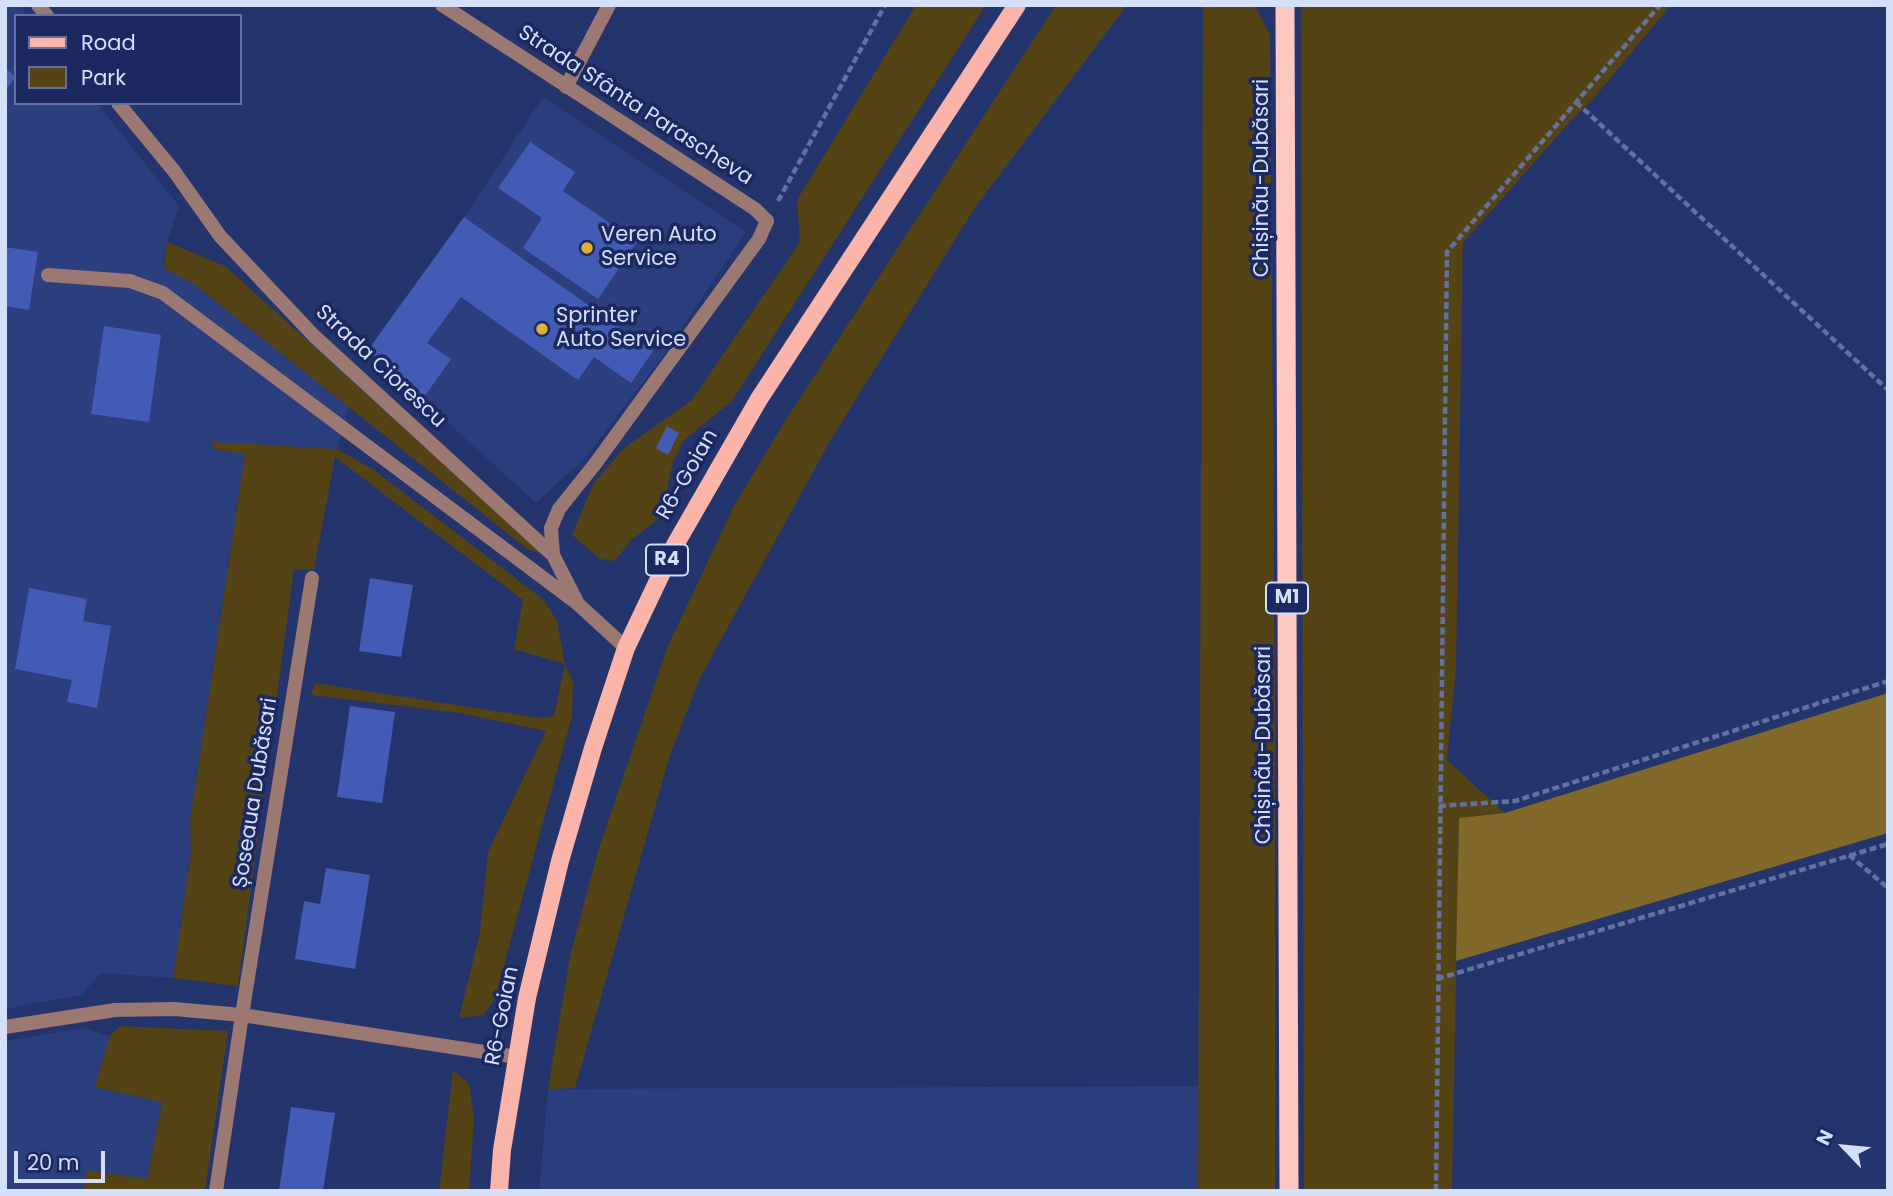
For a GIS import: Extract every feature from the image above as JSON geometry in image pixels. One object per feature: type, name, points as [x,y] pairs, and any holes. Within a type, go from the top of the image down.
[{"type":"highway","name":"Chișinău-Dubăsari","points":[[1285,5],[1289,1191]]},
{"type":"main road","name":"R6-Goian","points":[[499,1191],[502,1150],[527,998],[560,861],[626,648],[674,545],[759,399],[1017,5]]},
{"type":"street","name":"Strada Sfânta Parascheva","points":[[442,5],[755,209],[767,221]]},
{"type":"street","points":[[566,87],[609,5]]},
{"type":"street","name":"Strada Ciorescu","points":[[120,105],[174,171],[220,236],[314,336],[553,555],[578,604],[626,648]]},
{"type":"street","points":[[553,555],[551,528],[559,509],[595,464],[759,239],[767,221]]},
{"type":"street","points":[[48,275],[130,281],[163,293],[578,604]]},
{"type":"street","name":"Șoseaua Dubăsari","points":[[216,1191],[312,578]]},
{"type":"street","points":[[5,1027],[115,1010],[174,1009],[242,1015],[517,1057]]},
{"type":"path","points":[[767,221],[885,5]]},
{"type":"path","points":[[1436,1191],[1447,252],[1660,5]]},
{"type":"path","points":[[1576,102],[1888,390]]},
{"type":"path","points":[[1439,806],[1515,801],[1888,681]]},
{"type":"path","points":[[1437,979],[1888,844]]},
{"type":"path","points":[[1849,855],[1888,888]]},
{"type":"shaded area","points":[[5,5],[20,5],[27,14],[14,14],[14,105],[99,105],[179,206],[167,242],[164,268],[194,284],[349,406],[335,457],[245,454],[190,821],[191,853],[173,978],[101,973],[81,995],[5,1009]]},
{"type":"shaded area","points":[[543,97],[746,232],[662,358],[585,458],[536,503],[368,350],[464,217]]},
{"type":"shaded area","points":[[1888,693],[1888,833],[1456,961],[1459,818],[1505,813]]},
{"type":"shaded area","points":[[83,1028],[110,1036],[95,1087],[162,1102],[147,1179],[87,1170],[83,1191],[5,1191],[5,1041]]},
{"type":"shaded area","points":[[1199,1086],[1198,1191],[539,1191],[548,1089]]},
{"type":"green space","points":[[916,5],[986,5],[732,401],[684,440],[673,462],[661,517],[631,540],[615,561],[600,559],[572,535],[593,484],[624,448],[692,400],[800,242],[797,200]]},
{"type":"green space","points":[[1056,5],[1127,5],[976,206],[830,441],[700,678],[670,755],[575,1088],[548,1089],[570,956],[598,851],[667,648],[734,506],[785,421]]},
{"type":"green space","points":[[1203,5],[1255,5],[1270,35],[1275,695],[1275,1191],[1198,1191]]},
{"type":"green space","points":[[1301,5],[1671,5],[1594,98],[1463,243],[1456,669],[1447,760],[1505,813],[1459,818],[1452,1191],[1304,1191]]},
{"type":"green space","points":[[167,242],[225,266],[543,554],[527,549],[194,284],[164,268]]},
{"type":"green space","points":[[212,442],[337,449],[374,470],[544,600],[557,621],[565,664],[514,649],[523,600],[335,457],[314,570],[294,569],[238,986],[173,978],[191,853],[190,821],[245,454],[213,449]]},
{"type":"green space","points":[[565,664],[573,682],[572,716],[495,998],[484,1015],[459,1018],[480,932],[488,852],[546,731],[460,713],[311,695],[315,683],[540,718],[554,716]]},
{"type":"green space","points":[[120,1026],[228,1031],[205,1191],[83,1191],[87,1170],[147,1179],[162,1102],[95,1087],[110,1036]]},
{"type":"green space","points":[[453,1070],[469,1084],[474,1119],[469,1191],[439,1191]]},
{"type":"building","points":[[5,68],[14,75],[14,79],[5,90]]},
{"type":"building","points":[[530,142],[575,172],[563,191],[637,242],[598,299],[523,248],[542,218],[498,188]]},
{"type":"building","points":[[464,217],[653,351],[631,383],[594,357],[578,380],[461,297],[427,343],[451,359],[422,400],[368,350]]},
{"type":"building","points":[[5,247],[38,252],[29,310],[5,306]]},
{"type":"building","points":[[104,326],[161,335],[149,422],[91,414]]},
{"type":"building","points":[[667,426],[679,433],[668,455],[656,448]]},
{"type":"building","points":[[370,578],[413,585],[401,657],[359,651]]},
{"type":"building","points":[[29,588],[87,599],[83,621],[111,626],[97,708],[67,702],[72,680],[15,669]]},
{"type":"building","points":[[350,706],[395,712],[382,803],[337,797]]},
{"type":"building","points":[[326,868],[370,875],[355,969],[295,959],[304,901],[320,904]]},
{"type":"building","points":[[291,1107],[335,1113],[323,1191],[279,1191]]},
{"type":"place","name":"Veren Auto Service","points":[[587,248]]},
{"type":"place","name":"Sprinter Auto Service","points":[[542,329]]}]
